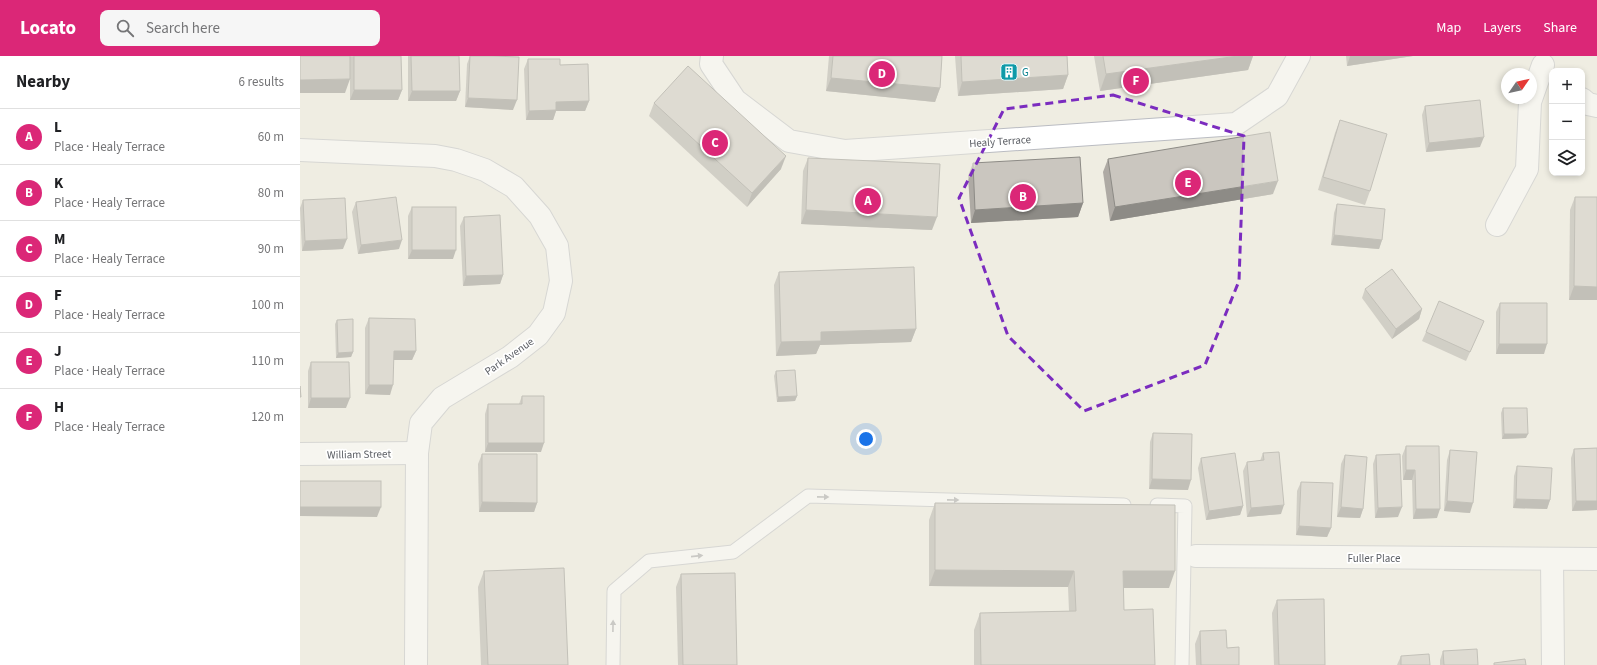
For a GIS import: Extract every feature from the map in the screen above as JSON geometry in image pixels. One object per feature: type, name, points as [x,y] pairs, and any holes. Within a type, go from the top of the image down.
[{"type":"street","name":"Healy Terrace","points":[[712,56],[711,64],[735,100],[789,142],[845,151],[1236,124],[1278,96],[1299,56]]},
{"type":"street","points":[[1497,225],[1527,169],[1530,102],[1544,65]]},
{"type":"street","points":[[1585,102],[1588,104],[1597,106]]},
{"type":"street","name":"Park Avenue","points":[[300,150],[435,156],[456,160],[485,170],[514,187],[540,216],[557,246],[561,281],[554,313],[538,336],[510,357],[442,398],[422,423],[417,453],[416,665]]},
{"type":"street","name":"William Street","points":[[300,454],[417,453]]},
{"type":"street","name":"Fuller Place","points":[[1196,556],[1597,559]]},
{"type":"street","points":[[1552,559],[1553,665]]},
{"type":"lane","points":[[613,665],[614,591],[648,561],[733,552],[808,496],[1185,506],[1182,665]]},
{"type":"highlighted area","points":[[1113,95],[1244,136],[1239,281],[1205,365],[1084,411],[1008,336],[959,198],[1004,109]]},
{"type":"building","points":[[300,56],[350,56],[350,79],[300,80]]},
{"type":"building","points":[[354,56],[401,56],[402,90],[354,90]]},
{"type":"building","points":[[411,56],[459,56],[460,91],[412,91]]},
{"type":"building","points":[[470,56],[519,57],[517,100],[468,98]]},
{"type":"building","points":[[833,56],[942,56],[940,88],[831,78]]},
{"type":"building","points":[[961,56],[1067,56],[1068,75],[962,82]]},
{"type":"building","points":[[1103,56],[1238,56],[1106,74]]},
{"type":"building","points":[[528,59],[560,59],[560,65],[588,64],[589,101],[556,102],[556,110],[529,111]]},
{"type":"building","points":[[688,66],[786,156],[752,193],[654,103]]},
{"type":"building","points":[[1480,100],[1484,137],[1429,143],[1425,106]]},
{"type":"building","points":[[1340,120],[1387,134],[1370,191],[1323,177]]},
{"type":"building","points":[[1270,132],[1278,181],[1115,207],[1108,159]]},
{"type":"building","points":[[1080,157],[1083,203],[975,210],[973,163]]},
{"type":"building","points":[[808,158],[940,164],[937,217],[806,210]]},
{"type":"building","points":[[396,197],[402,240],[361,245],[356,202]]},
{"type":"building","points":[[1575,197],[1597,197],[1597,287],[1574,286]]},
{"type":"building","points":[[345,198],[347,239],[305,241],[303,200]]},
{"type":"building","points":[[1337,204],[1385,209],[1382,240],[1334,235]]},
{"type":"building","points":[[412,207],[456,207],[456,250],[412,250]]},
{"type":"building","points":[[500,215],[503,275],[466,276],[464,217]]},
{"type":"building","points":[[914,267],[916,329],[821,332],[821,341],[781,342],[779,272]]},
{"type":"building","points":[[1392,269],[1422,309],[1396,329],[1365,289]]},
{"type":"building","points":[[1439,301],[1484,321],[1470,352],[1426,332]]},
{"type":"building","points":[[1500,303],[1547,303],[1547,344],[1499,344]]},
{"type":"building","points":[[369,318],[415,319],[416,351],[394,351],[393,385],[369,385]]},
{"type":"building","points":[[353,319],[353,352],[338,353],[337,320]]},
{"type":"building","points":[[311,362],[349,362],[350,398],[311,398]]},
{"type":"building","points":[[795,370],[797,396],[778,397],[776,371]]},
{"type":"building","points":[[522,396],[544,396],[544,443],[488,443],[488,404],[522,404]]},
{"type":"building","points":[[1503,408],[1527,408],[1528,434],[1504,434]]},
{"type":"building","points":[[1153,433],[1192,434],[1191,480],[1152,479]]},
{"type":"building","points":[[1406,446],[1439,446],[1440,509],[1416,509],[1415,470],[1406,470]]},
{"type":"building","points":[[1597,448],[1597,501],[1576,501],[1574,449]]},
{"type":"building","points":[[1450,450],[1477,452],[1473,503],[1447,501]]},
{"type":"building","points":[[1279,452],[1284,505],[1251,508],[1247,462],[1264,460],[1263,453]]},
{"type":"building","points":[[1235,453],[1243,506],[1209,511],[1201,458]]},
{"type":"building","points":[[482,454],[537,454],[537,503],[482,502]]},
{"type":"building","points":[[1400,454],[1402,507],[1378,508],[1376,455]]},
{"type":"building","points":[[1345,455],[1367,457],[1363,509],[1341,507]]},
{"type":"building","points":[[1517,466],[1552,468],[1550,500],[1516,499]]},
{"type":"building","points":[[300,481],[381,481],[381,507],[300,507]]},
{"type":"building","points":[[1301,482],[1333,483],[1331,528],[1299,526]]},
{"type":"building","points":[[935,503],[1175,505],[1175,571],[1123,571],[1124,610],[1153,609],[1155,665],[981,665],[980,613],[1076,611],[1074,571],[935,570]]},
{"type":"building","points":[[564,568],[568,665],[488,665],[484,571]]},
{"type":"building","points":[[735,573],[737,665],[683,665],[681,574]]},
{"type":"building","points":[[1324,599],[1325,665],[1279,665],[1277,600]]},
{"type":"building","points":[[1226,630],[1227,648],[1239,647],[1239,665],[1201,665],[1200,631]]},
{"type":"building","points":[[1477,649],[1478,665],[1444,665],[1443,651]]},
{"type":"building","points":[[1429,654],[1430,665],[1401,665],[1401,656]]},
{"type":"building","points":[[1525,659],[1526,665],[1494,665],[1494,663]]},
{"type":"place","name":"G","points":[[1009,72]]},
{"type":"place","name":"F","points":[[882,74]]},
{"type":"place","name":"H","points":[[1136,81]]},
{"type":"place","name":"M","points":[[715,143]]},
{"type":"place","name":"J","points":[[1188,183]]},
{"type":"place","name":"K","points":[[1023,197]]},
{"type":"place","name":"L","points":[[868,201]]}]
